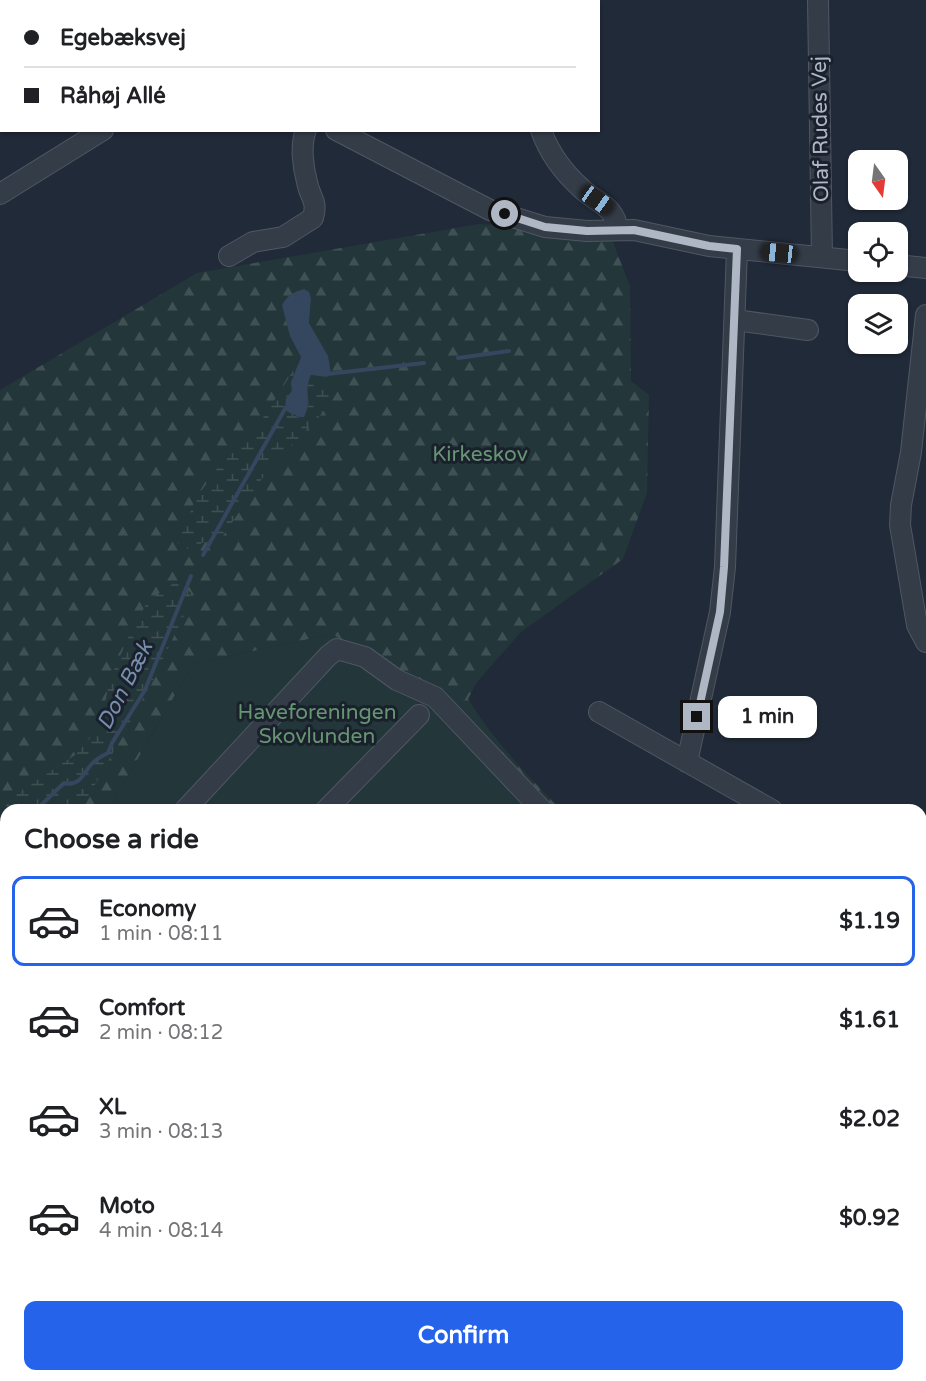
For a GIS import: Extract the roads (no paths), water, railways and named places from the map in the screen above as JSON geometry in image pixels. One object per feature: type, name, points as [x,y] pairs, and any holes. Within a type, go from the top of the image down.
[{"type":"street","name":"Olaf Rudes Vej","points":[[818,0],[822,257]]},
{"type":"street","points":[[0,194],[100,132]]},
{"type":"street","points":[[229,256],[253,242],[283,237],[313,218],[316,206],[307,183],[302,140],[305,132]]},
{"type":"street","points":[[340,132],[490,210],[545,227],[587,231],[634,230],[700,244],[848,260]]},
{"type":"street","points":[[542,132],[561,168],[583,191],[610,209],[617,220],[618,230]]},
{"type":"street","points":[[687,762],[721,603],[737,249]]},
{"type":"street","points":[[908,266],[926,268]]},
{"type":"street","points":[[926,315],[919,453],[901,505],[900,525],[917,625],[926,642]]},
{"type":"street","points":[[735,320],[808,330]]},
{"type":"street","points":[[191,804],[337,649],[365,657],[397,680],[435,697],[536,804]]},
{"type":"street","points":[[599,712],[761,804]]},
{"type":"street","points":[[332,804],[419,715]]},
{"type":"water","points":[[304,289],[309,292],[311,298],[309,323],[328,356],[331,373],[327,377],[311,375],[307,411],[304,417],[299,417],[285,410],[286,398],[292,391],[291,382],[301,357],[290,336],[282,305],[291,295]]},
{"type":"waterway","points":[[458,358],[509,351]]},
{"type":"waterway","points":[[327,374],[424,363]]},
{"type":"waterway","name":"Don Bæk","points":[[203,555],[286,407]]},
{"type":"waterway","name":"Don Bæk","points":[[42,804],[64,783],[70,784],[79,780],[91,765],[108,753],[145,690],[191,576]]},
{"type":"park label","name":"Kirkeskov","points":[[480,454]]},
{"type":"park label","name":"Haveforeningen Skovlunden","points":[[317,724]]}]
